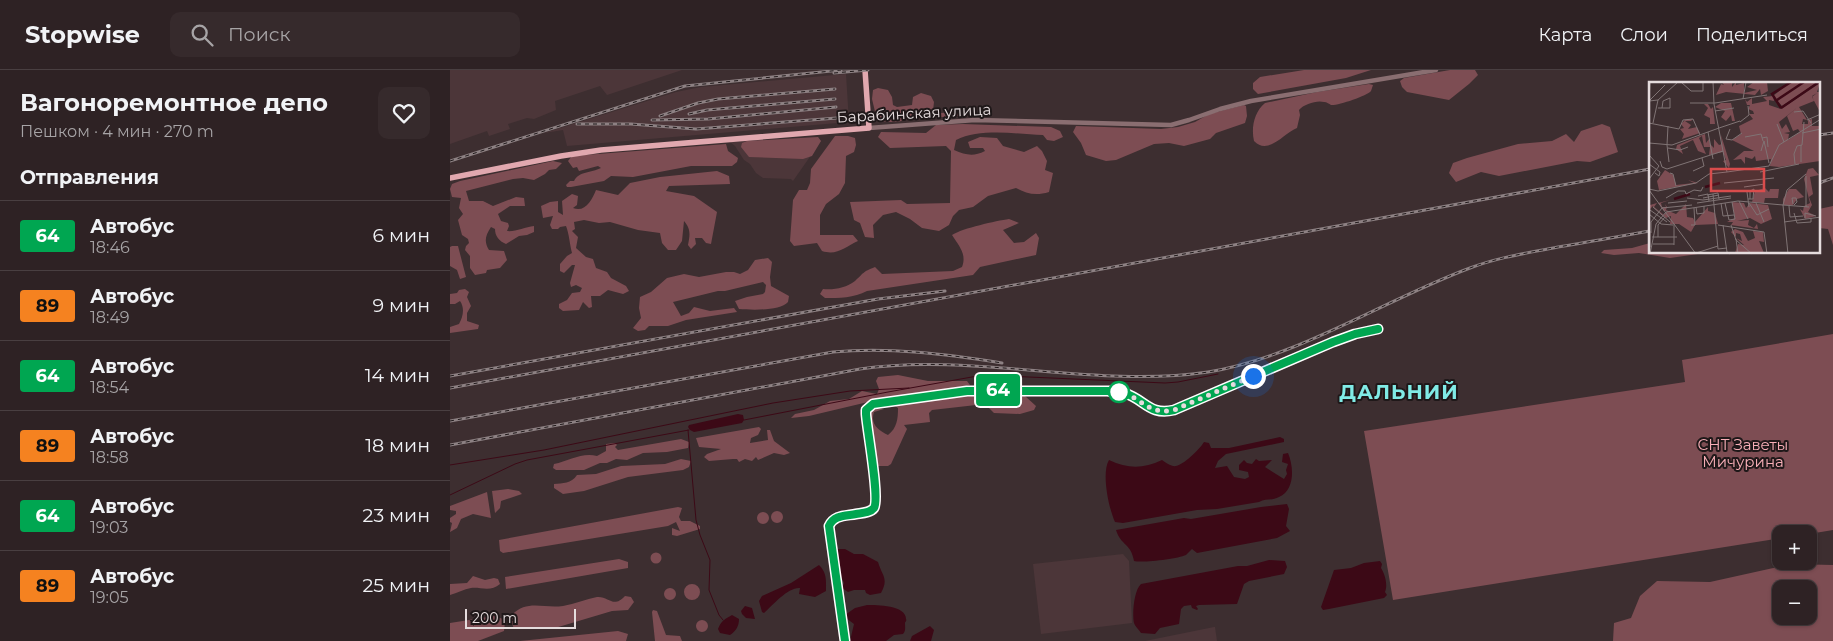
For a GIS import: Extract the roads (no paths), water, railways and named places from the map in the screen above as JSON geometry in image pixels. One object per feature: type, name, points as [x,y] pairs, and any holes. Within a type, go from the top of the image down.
[{"type":"main road","points":[[865,70],[869,128]]},
{"type":"main road","name":"Барабинская улица","points":[[450,178],[561,156],[602,150],[869,128]]},
{"type":"street","name":"Барабинская улица","points":[[869,128],[976,120],[1171,125],[1252,101],[1436,70]]},
{"type":"street","points":[[845,641],[829,526],[831,521],[838,516],[866,513],[875,504],[866,414],[866,410],[873,404],[967,391],[1108,391],[1124,393],[1156,411],[1167,412],[1341,339],[1378,329]]},
{"type":"waterway","points":[[744,420],[983,375],[1165,383],[1218,374]]},
{"type":"waterway","points":[[450,465],[544,450],[773,403],[850,391],[909,388]]},
{"type":"waterway","points":[[688,430],[696,520],[710,560],[709,590],[719,615],[723,620]]},
{"type":"waterway","points":[[450,495],[527,460],[689,430]]},
{"type":"railway","points":[[450,161],[685,86],[841,70]]},
{"type":"railway","points":[[834,73],[868,70]]},
{"type":"railway","points":[[660,116],[698,103],[718,99],[835,89]]},
{"type":"railway","points":[[689,114],[707,110],[835,99]]},
{"type":"railway","points":[[652,120],[708,119],[836,107]]},
{"type":"railway","points":[[577,124],[631,124],[696,129],[837,118]]},
{"type":"railway","points":[[1820,135],[1833,133]]},
{"type":"railway","points":[[450,388],[1649,169]]},
{"type":"railway","points":[[1820,183],[1833,178]]},
{"type":"railway","points":[[450,445],[860,369],[903,365],[946,365],[1122,376],[1165,376],[1208,372],[1242,365],[1308,341],[1438,281],[1481,264],[1525,253],[1649,231]]},
{"type":"railway","points":[[450,376],[878,299],[945,291]]},
{"type":"railway","points":[[450,421],[833,352],[876,350],[918,352],[1002,363]]},
{"type":"district","name":"ДАЛЬНИЙ","points":[[1399,392]]},
{"type":"park label","name":"СНТ Заветы Мичурина","points":[[1743,452]]}]
